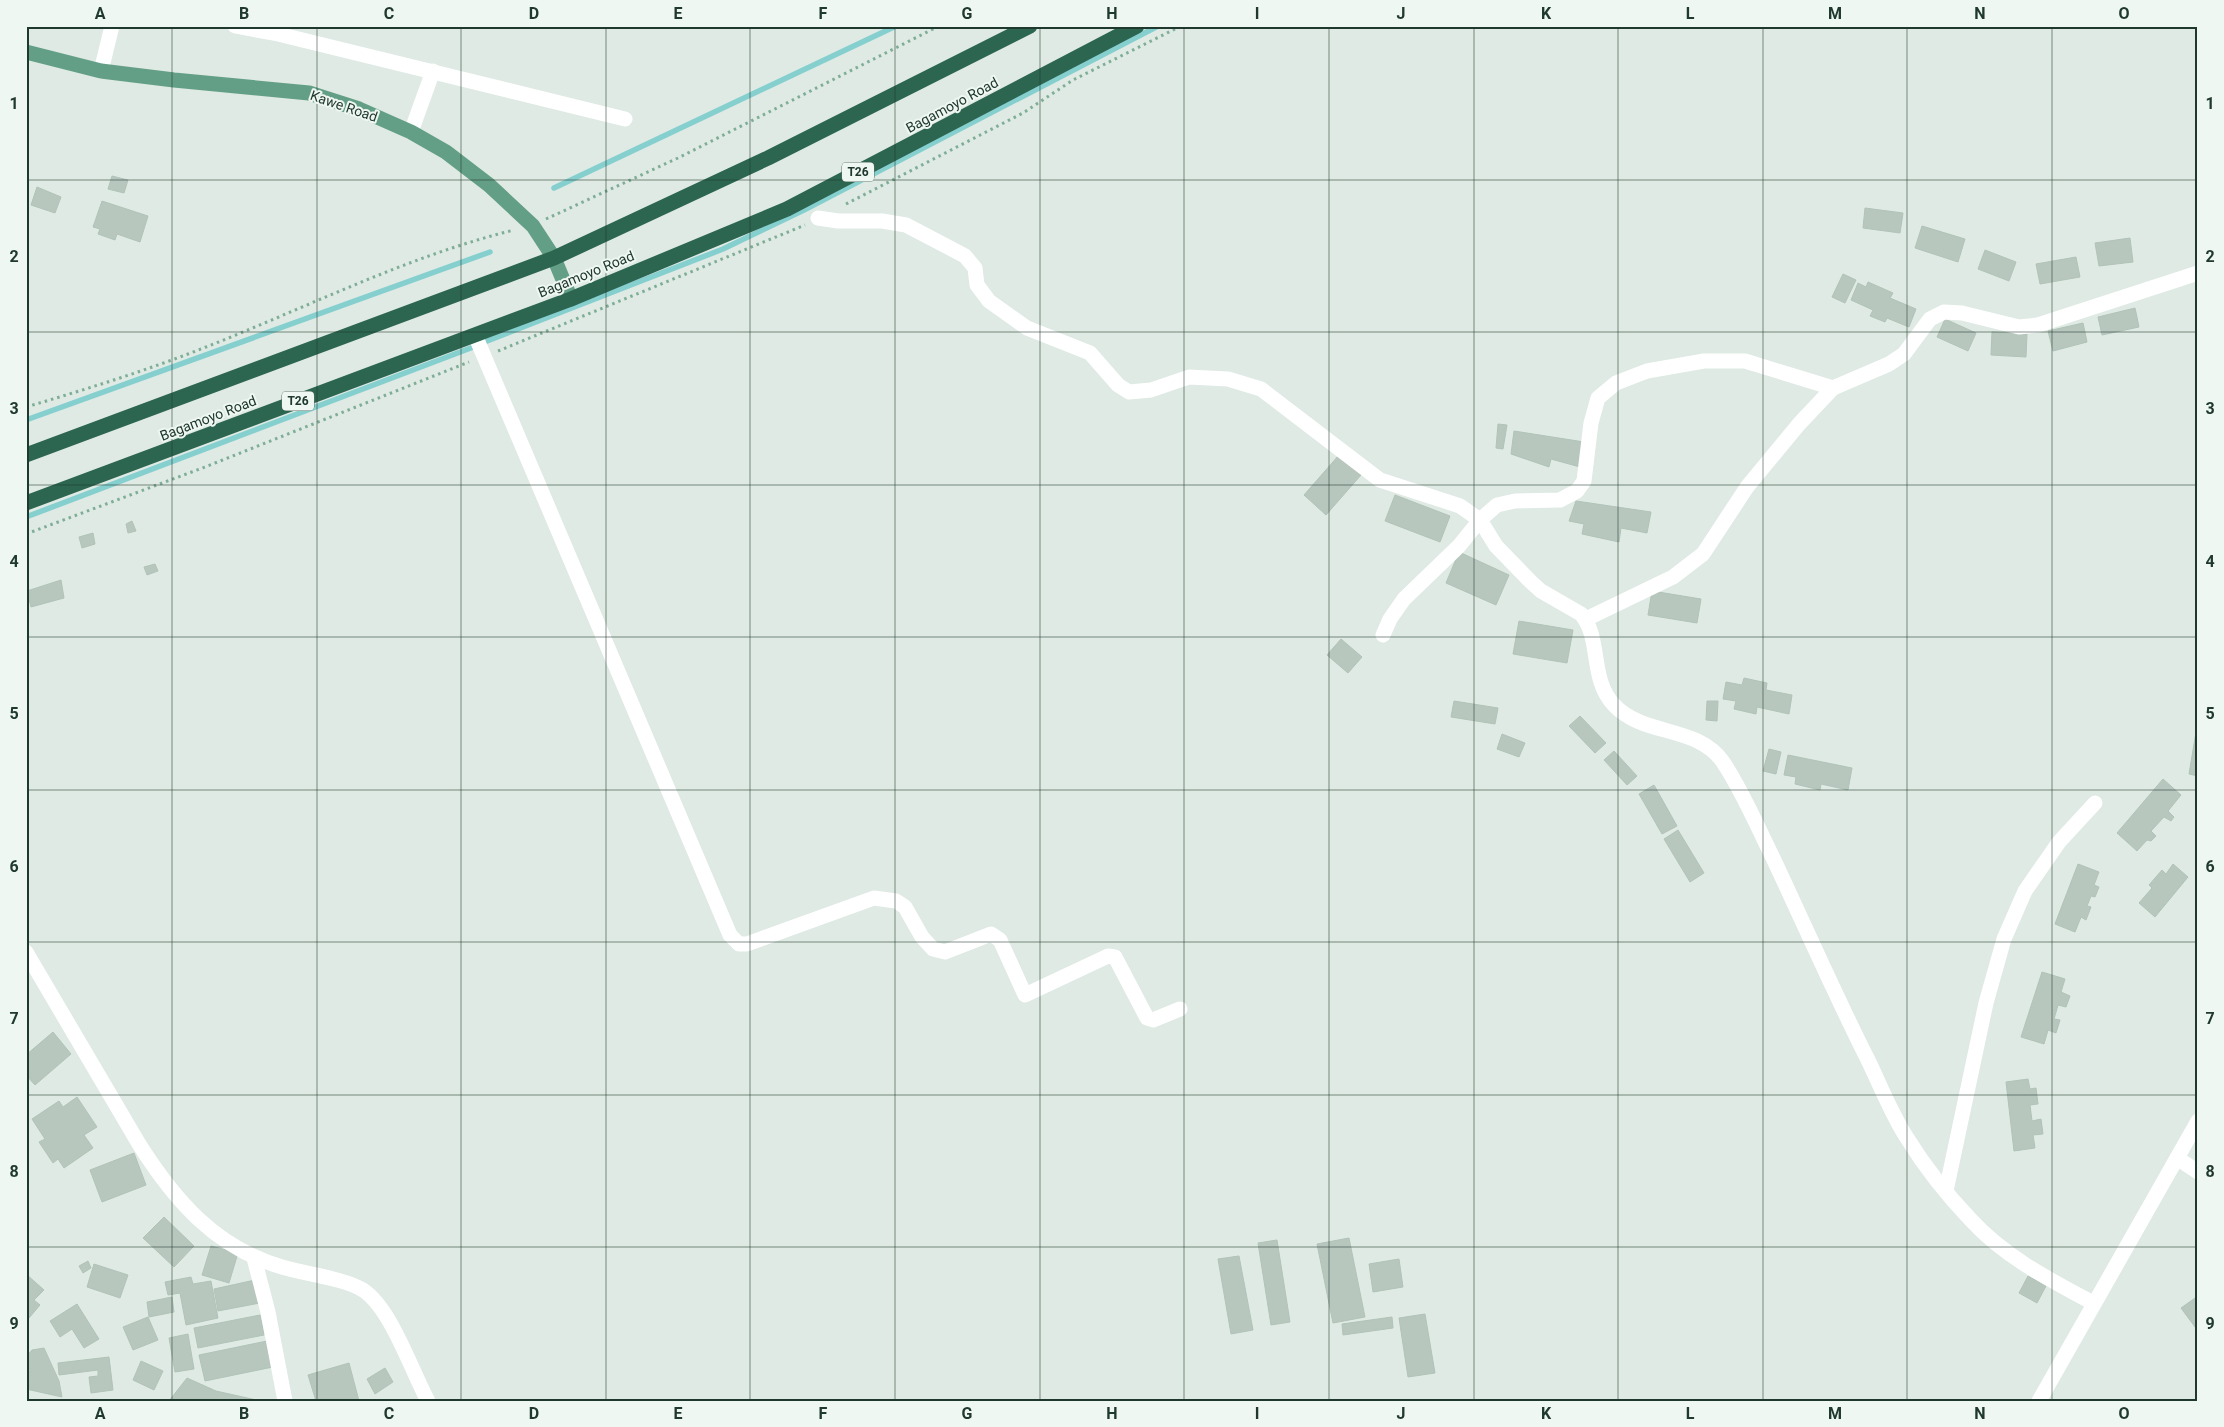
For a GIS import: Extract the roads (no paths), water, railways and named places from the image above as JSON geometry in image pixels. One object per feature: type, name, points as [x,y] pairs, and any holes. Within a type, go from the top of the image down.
[{"type":"highway","name":"Bagamoyo Road","points":[[26,455],[554,258],[768,158],[1030,26]]},
{"type":"highway","name":"Bagamoyo Road","points":[[26,504],[571,299],[787,209],[1137,26]]},
{"type":"main road","name":"Kawe Road","points":[[26,52],[101,70],[174,80],[309,93],[359,109],[410,132],[446,152],[482,180],[532,226],[554,258],[571,299]]},
{"type":"street","points":[[101,70],[112,26]]},
{"type":"street","points":[[234,26],[278,34],[434,71],[625,119]]},
{"type":"street","points":[[410,132],[434,71]]},
{"type":"street","points":[[818,218],[838,221],[882,221],[906,225],[965,256],[974,268],[977,285],[989,301],[1027,328],[1090,353],[1118,385],[1130,392],[1151,390],[1189,377],[1228,379],[1261,389],[1380,480],[1460,506],[1480,520],[1496,546],[1531,582],[1541,591],[1581,614],[1586,619],[1598,677],[1614,705],[1631,719],[1656,729],[1700,741],[1714,751],[1723,762],[1751,812],[1844,1012],[1907,1138],[1946,1191],[1972,1222],[2026,1267],[2093,1303]]},
{"type":"street","points":[[1586,619],[1673,577],[1703,554],[1747,488],[1799,424],[1833,388],[1889,364],[1904,354],[1930,319],[1944,312],[1962,313],[2019,327],[2038,326],[2198,273]]},
{"type":"street","points":[[475,335],[730,935],[739,944],[748,944],[874,898],[896,901],[905,907],[922,937],[933,949],[945,952],[991,934],[996,937],[1000,940],[1024,995],[1108,956],[1115,957],[1148,1018],[1153,1020],[1180,1009]]},
{"type":"street","points":[[1383,635],[1390,618],[1404,599],[1459,546],[1480,520],[1497,505],[1505,502],[1560,500],[1577,491],[1584,481],[1591,423],[1598,398],[1616,382],[1647,371],[1704,361],[1745,361],[1833,388]]},
{"type":"street","points":[[1946,1191],[1986,1003],[2004,939],[2025,891],[2059,842],[2095,803]]},
{"type":"street","points":[[26,952],[154,1167],[189,1212],[215,1233],[254,1258],[363,1290],[378,1305],[389,1323],[415,1370],[428,1401]]},
{"type":"street","points":[[2039,1401],[2198,1121]]},
{"type":"street","points":[[2177,1158],[2198,1172]]},
{"type":"street","points":[[254,1258],[268,1312],[284,1401]]},
{"type":"waterway","points":[[554,188],[896,26]]},
{"type":"waterway","points":[[482,343],[723,249],[804,210],[1158,26]]},
{"type":"waterway","points":[[26,420],[490,252]]},
{"type":"waterway","points":[[26,517],[476,346]]}]
